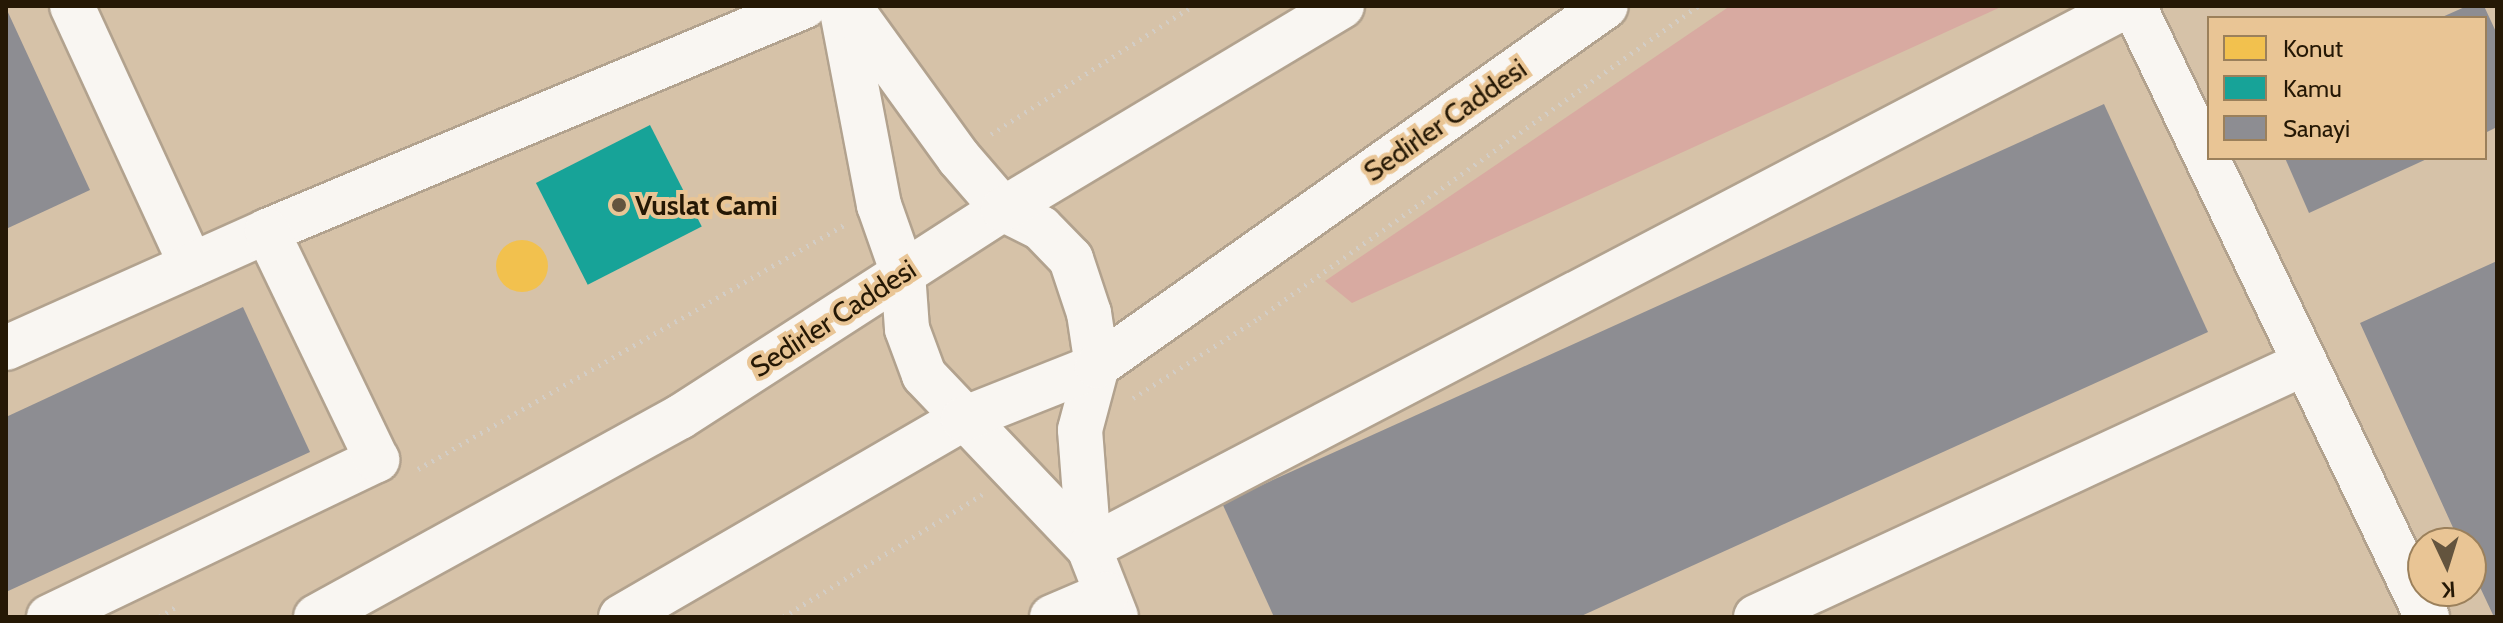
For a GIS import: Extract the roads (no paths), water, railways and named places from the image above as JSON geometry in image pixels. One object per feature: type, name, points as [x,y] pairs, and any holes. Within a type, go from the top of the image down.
[{"type":"street","points":[[72,6],[191,265]]},
{"type":"street","points":[[6,348],[267,231],[805,6]]},
{"type":"street","points":[[841,6],[879,205],[903,273],[907,329],[924,375],[1089,548]]},
{"type":"street","points":[[849,6],[959,158],[1003,209],[1041,228],[1071,259],[1089,313],[1097,366],[1080,430],[1089,548],[1111,606],[1052,617]]},
{"type":"street","name":"Sedirler Caddesi","points":[[316,617],[680,417],[1003,209],[1342,6]]},
{"type":"street","name":"Sedirler Caddesi","points":[[621,617],[963,419],[1097,366],[1606,6]]},
{"type":"street","points":[[1089,548],[2126,6]]},
{"type":"street","points":[[2134,6],[2207,158]]},
{"type":"street","points":[[2208,160],[2427,617]]},
{"type":"street","points":[[49,617],[377,460],[267,231]]},
{"type":"street","points":[[1756,617],[2305,363]]},
{"type":"place","name":"Vuslat Cami","points":[[619,205]]}]
